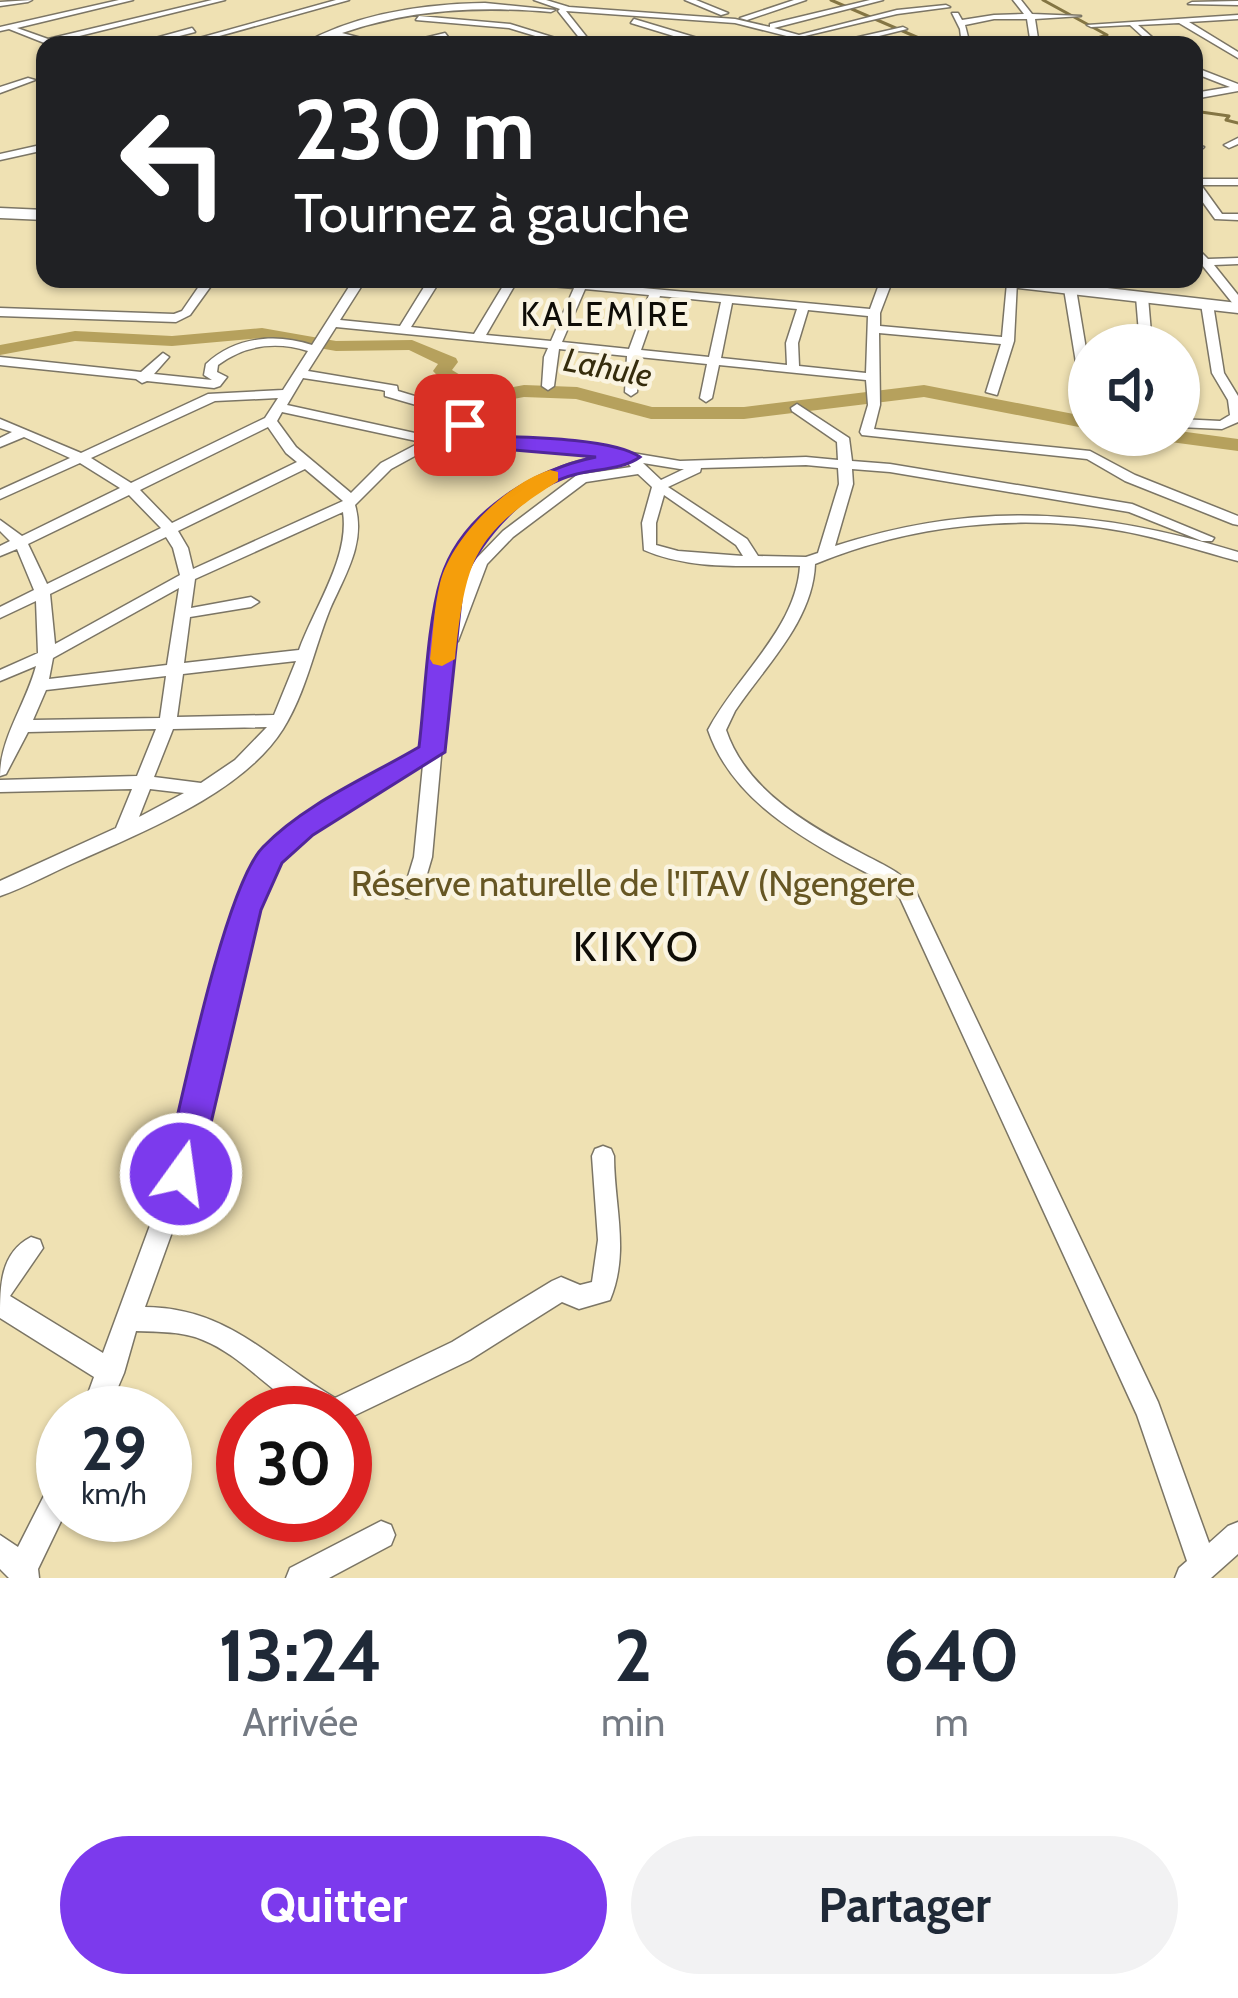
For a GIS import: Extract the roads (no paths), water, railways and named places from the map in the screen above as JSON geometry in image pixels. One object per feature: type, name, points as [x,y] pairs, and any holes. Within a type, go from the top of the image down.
[{"type":"highway","points":[[0,213],[36,215]]},
{"type":"highway","points":[[1090,288],[1238,305]]},
{"type":"street","points":[[0,4],[28,0]]},
{"type":"street","points":[[0,29],[129,0]]},
{"type":"street","points":[[168,0],[189,8]]},
{"type":"street","points":[[81,36],[220,0]]},
{"type":"street","points":[[167,36],[300,0]]},
{"type":"street","points":[[211,36],[345,0]]},
{"type":"street","points":[[613,0],[624,6],[620,12]]},
{"type":"street","points":[[641,14],[687,0],[754,24],[768,36]]},
{"type":"street","points":[[740,19],[802,0]]},
{"type":"street","points":[[770,27],[879,0]]},
{"type":"street","points":[[1017,0],[1031,19],[1034,36]]},
{"type":"street","points":[[107,2],[133,22]]},
{"type":"street","points":[[1199,19],[1191,2],[1238,3]]},
{"type":"street","points":[[799,35],[942,3],[961,23],[965,36]]},
{"type":"street","points":[[540,4],[565,10],[583,36]]},
{"type":"street","points":[[324,36],[414,8],[540,4],[565,10],[754,24],[802,36]]},
{"type":"street","points":[[58,8],[87,34]]},
{"type":"street","points":[[585,11],[604,22],[627,19],[682,36]]},
{"type":"street","points":[[817,16],[871,35]]},
{"type":"street","points":[[961,23],[994,17],[1077,16]]},
{"type":"street","points":[[1091,25],[1238,17]]},
{"type":"street","points":[[349,27],[411,18],[460,20],[544,36]]},
{"type":"street","points":[[441,36],[460,20]]},
{"type":"street","points":[[1182,21],[1238,56]]},
{"type":"street","points":[[1134,25],[1147,36]]},
{"type":"street","points":[[867,36],[903,28]]},
{"type":"street","points":[[13,29],[36,40]]},
{"type":"street","points":[[332,33],[345,36]]},
{"type":"street","points":[[1216,44],[1238,42]]},
{"type":"street","points":[[1203,71],[1219,70]]},
{"type":"street","points":[[32,80],[23,76],[36,72]]},
{"type":"street","points":[[1203,74],[1238,87]]},
{"type":"street","points":[[0,91],[36,80]]},
{"type":"street","points":[[1203,93],[1238,87]]},
{"type":"street","points":[[0,157],[36,149]]},
{"type":"street","points":[[1203,183],[1238,182]]},
{"type":"street","points":[[1203,195],[1219,217],[1238,217]]},
{"type":"street","points":[[1203,257],[1238,305]]},
{"type":"street","points":[[1208,262],[1238,261]]},
{"type":"street","points":[[0,312],[176,318],[186,314],[205,288]]},
{"type":"street","points":[[0,552],[133,491],[279,407],[354,288]]},
{"type":"street","points":[[404,329],[429,288]]},
{"type":"street","points":[[477,339],[507,288]]},
{"type":"street","points":[[548,386],[550,358],[579,288]]},
{"type":"street","points":[[605,288],[874,313]]},
{"type":"street","points":[[884,288],[874,313],[873,399],[867,432],[1090,455],[1130,478],[1238,521]]},
{"type":"street","points":[[992,392],[1022,288]]},
{"type":"street","points":[[1079,288],[1082,324]]},
{"type":"street","points":[[631,392],[633,356],[656,292]]},
{"type":"street","points":[[1142,297],[1144,324]]},
{"type":"street","points":[[706,398],[727,301]]},
{"type":"street","points":[[1200,423],[1222,424],[1237,417],[1234,400],[1218,373],[1207,304]]},
{"type":"street","points":[[793,371],[792,343],[804,306]]},
{"type":"street","points":[[333,323],[872,377]]},
{"type":"street","points":[[874,329],[1007,341]]},
{"type":"street","points":[[0,495],[214,391],[221,377],[210,375],[212,364],[238,346],[316,344]]},
{"type":"street","points":[[142,379],[163,357]]},
{"type":"street","points":[[0,361],[214,391],[442,441],[566,446],[636,463],[659,488],[742,542],[751,557]]},
{"type":"street","points":[[0,676],[47,656],[188,577],[350,503],[386,466],[442,441],[476,410],[430,405],[390,393],[393,389],[384,386],[301,374]]},
{"type":"street","points":[[0,890],[124,831],[235,770],[267,740],[346,556],[352,515],[350,503],[280,437],[279,407]]},
{"type":"street","points":[[797,408],[844,441],[846,484],[811,578],[788,622],[722,718],[717,730],[720,747],[763,797],[790,818],[862,862],[897,877],[1149,1411],[1196,1571],[1238,1536]]},
{"type":"street","points":[[0,423],[85,457],[133,491],[186,556],[188,577],[168,720],[124,831]]},
{"type":"street","points":[[0,443],[22,433]]},
{"type":"street","points":[[0,613],[307,462]]},
{"type":"street","points":[[413,893],[423,857],[452,581],[464,553],[509,502],[563,470],[636,463],[844,462],[1132,508],[1238,555]]},
{"type":"street","points":[[659,488],[703,466]]},
{"type":"street","points":[[659,488],[647,539],[659,554],[817,558],[900,532],[1042,520],[1121,526],[1238,555]]},
{"type":"street","points":[[0,524],[22,541],[36,567],[51,638],[39,685],[0,770]]},
{"type":"street","points":[[183,614],[250,602]]},
{"type":"street","points":[[39,685],[302,655]]},
{"type":"street","points":[[22,726],[277,721]]},
{"type":"street","points":[[105,1386],[181,1174],[257,879],[270,857],[303,828],[432,752]]},
{"type":"street","points":[[0,785],[146,782],[200,789]]},
{"type":"street","points":[[132,1318],[188,1322],[236,1342],[302,1395],[334,1412],[461,1351],[561,1289],[579,1297],[601,1292],[611,1264],[613,1238],[601,1187],[604,1156]]},
{"type":"street","points":[[0,1289],[31,1248]]},
{"type":"street","points":[[0,1304],[111,1373]]},
{"type":"street","points":[[17,1566],[36,1534]]},
{"type":"street","points":[[300,1578],[381,1535]]},
{"type":"waterway","points":[[831,0],[914,36]]},
{"type":"waterway","points":[[1043,0],[1104,36]]},
{"type":"waterway","points":[[1203,112],[1229,116],[1226,120],[1238,123]]},
{"type":"waterway","name":"Lahule","points":[[0,350],[75,336],[172,341],[262,333],[336,346],[412,345],[449,362],[442,371],[457,385],[486,398],[524,391],[577,393],[651,413],[744,413],[924,391],[1068,419]]},
{"type":"waterway","name":"Lahule","points":[[1200,440],[1238,445]]},
{"type":"district","name":"KALEMIRE","points":[[606,314]]},
{"type":"district","name":"KIKYO","points":[[637,946]]},
{"type":"park label","name":"Réserve naturelle de l'ITAV (Ngengere","points":[[633,883]]}]
